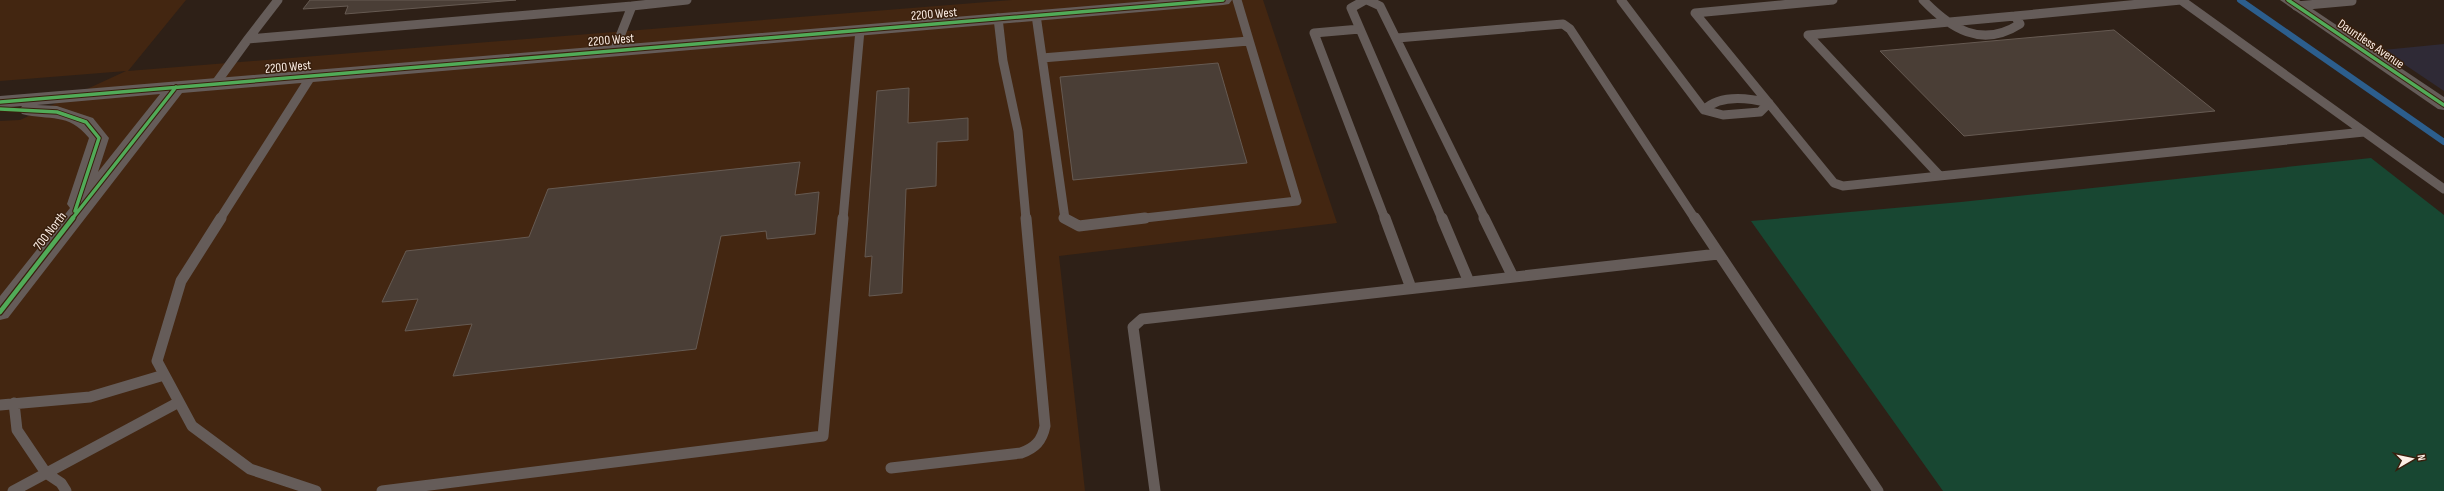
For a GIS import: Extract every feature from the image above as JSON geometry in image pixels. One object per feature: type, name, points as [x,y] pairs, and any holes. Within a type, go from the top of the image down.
[{"type":"street","name":"2200 West","points":[[0,102],[616,49],[1223,0]]},
{"type":"street","name":"Dauntless Avenue","points":[[2292,3],[2444,105]]},
{"type":"street","name":"700 North","points":[[0,312],[176,87]]},
{"type":"street","points":[[0,109],[57,112],[86,122],[100,138],[73,219]]},
{"type":"lane","points":[[216,83],[278,0]]},
{"type":"lane","points":[[576,11],[581,0]]},
{"type":"lane","points":[[248,39],[687,0]]},
{"type":"lane","points":[[1036,15],[1064,219],[1079,226],[1297,201],[1237,0]]},
{"type":"lane","points":[[1469,282],[1351,8],[1366,0],[1380,6],[1397,38],[1513,277]]},
{"type":"lane","points":[[1621,0],[1704,110],[1723,115],[1760,112],[1769,103]]},
{"type":"lane","points":[[1833,0],[1695,13],[1834,183],[1843,186],[2364,132]]},
{"type":"lane","points":[[1923,0],[1946,22],[1960,30],[1978,33],[2000,33],[2014,29],[2020,24],[2015,16]]},
{"type":"lane","points":[[1940,176],[1808,35],[2181,0],[2444,189]]},
{"type":"lane","points":[[2292,3],[2352,1]]},
{"type":"lane","points":[[616,49],[632,6]]},
{"type":"lane","points":[[890,468],[1020,453],[1040,444],[1044,436],[1045,426],[1018,131],[1013,101],[1003,60],[998,18]]},
{"type":"lane","points":[[1397,38],[1548,24],[1563,24],[1567,27],[1878,491]]},
{"type":"lane","points":[[1360,29],[1314,33],[1411,288]]},
{"type":"lane","points":[[382,491],[823,436],[860,30]]},
{"type":"lane","points":[[1042,58],[1249,41]]},
{"type":"lane","points":[[312,75],[181,281],[157,361],[192,426],[250,469],[316,491]]},
{"type":"lane","points":[[1704,110],[1712,102],[1750,98],[1769,103]]},
{"type":"lane","points":[[1155,491],[1133,327],[1142,319],[1718,254]]},
{"type":"lane","points":[[0,405],[90,397],[164,375]]},
{"type":"lane","points":[[14,491],[179,402]]},
{"type":"lane","points":[[14,404],[17,430],[46,473],[61,483],[66,491]]},
{"type":"shaded area","points":[[0,0],[186,0],[128,71],[1012,0],[1263,0],[1337,223],[1059,256],[1085,491],[0,491],[0,121],[20,120],[126,71],[0,81]]},
{"type":"shaded area","points":[[2444,44],[2444,91],[2383,50]]},
{"type":"green space","points":[[2371,158],[2444,215],[2444,491],[1943,491],[1751,221],[1961,202]]},
{"type":"building","points":[[310,0],[516,0],[345,14],[348,6],[303,9]]},
{"type":"building","points":[[2114,30],[2215,111],[1964,136],[1880,51]]},
{"type":"building","points":[[1218,63],[1247,163],[1073,180],[1060,77]]},
{"type":"building","points":[[909,88],[908,123],[968,118],[968,140],[937,142],[936,186],[906,189],[902,293],[869,296],[872,256],[865,257],[877,91]]},
{"type":"building","points":[[800,162],[795,195],[819,192],[815,234],[767,239],[766,231],[721,236],[696,349],[453,376],[472,324],[405,331],[418,299],[382,302],[406,251],[529,237],[548,189]]},
{"type":"waterway","points":[[2240,0],[2444,142]]},
{"type":"cycle path","points":[[0,102],[1223,0]]},
{"type":"cycle path","points":[[2288,0],[2444,105]]},
{"type":"cycle path","points":[[0,312],[176,87]]},
{"type":"cycle path","points":[[0,109],[57,112],[86,122],[99,138],[75,211]]}]
